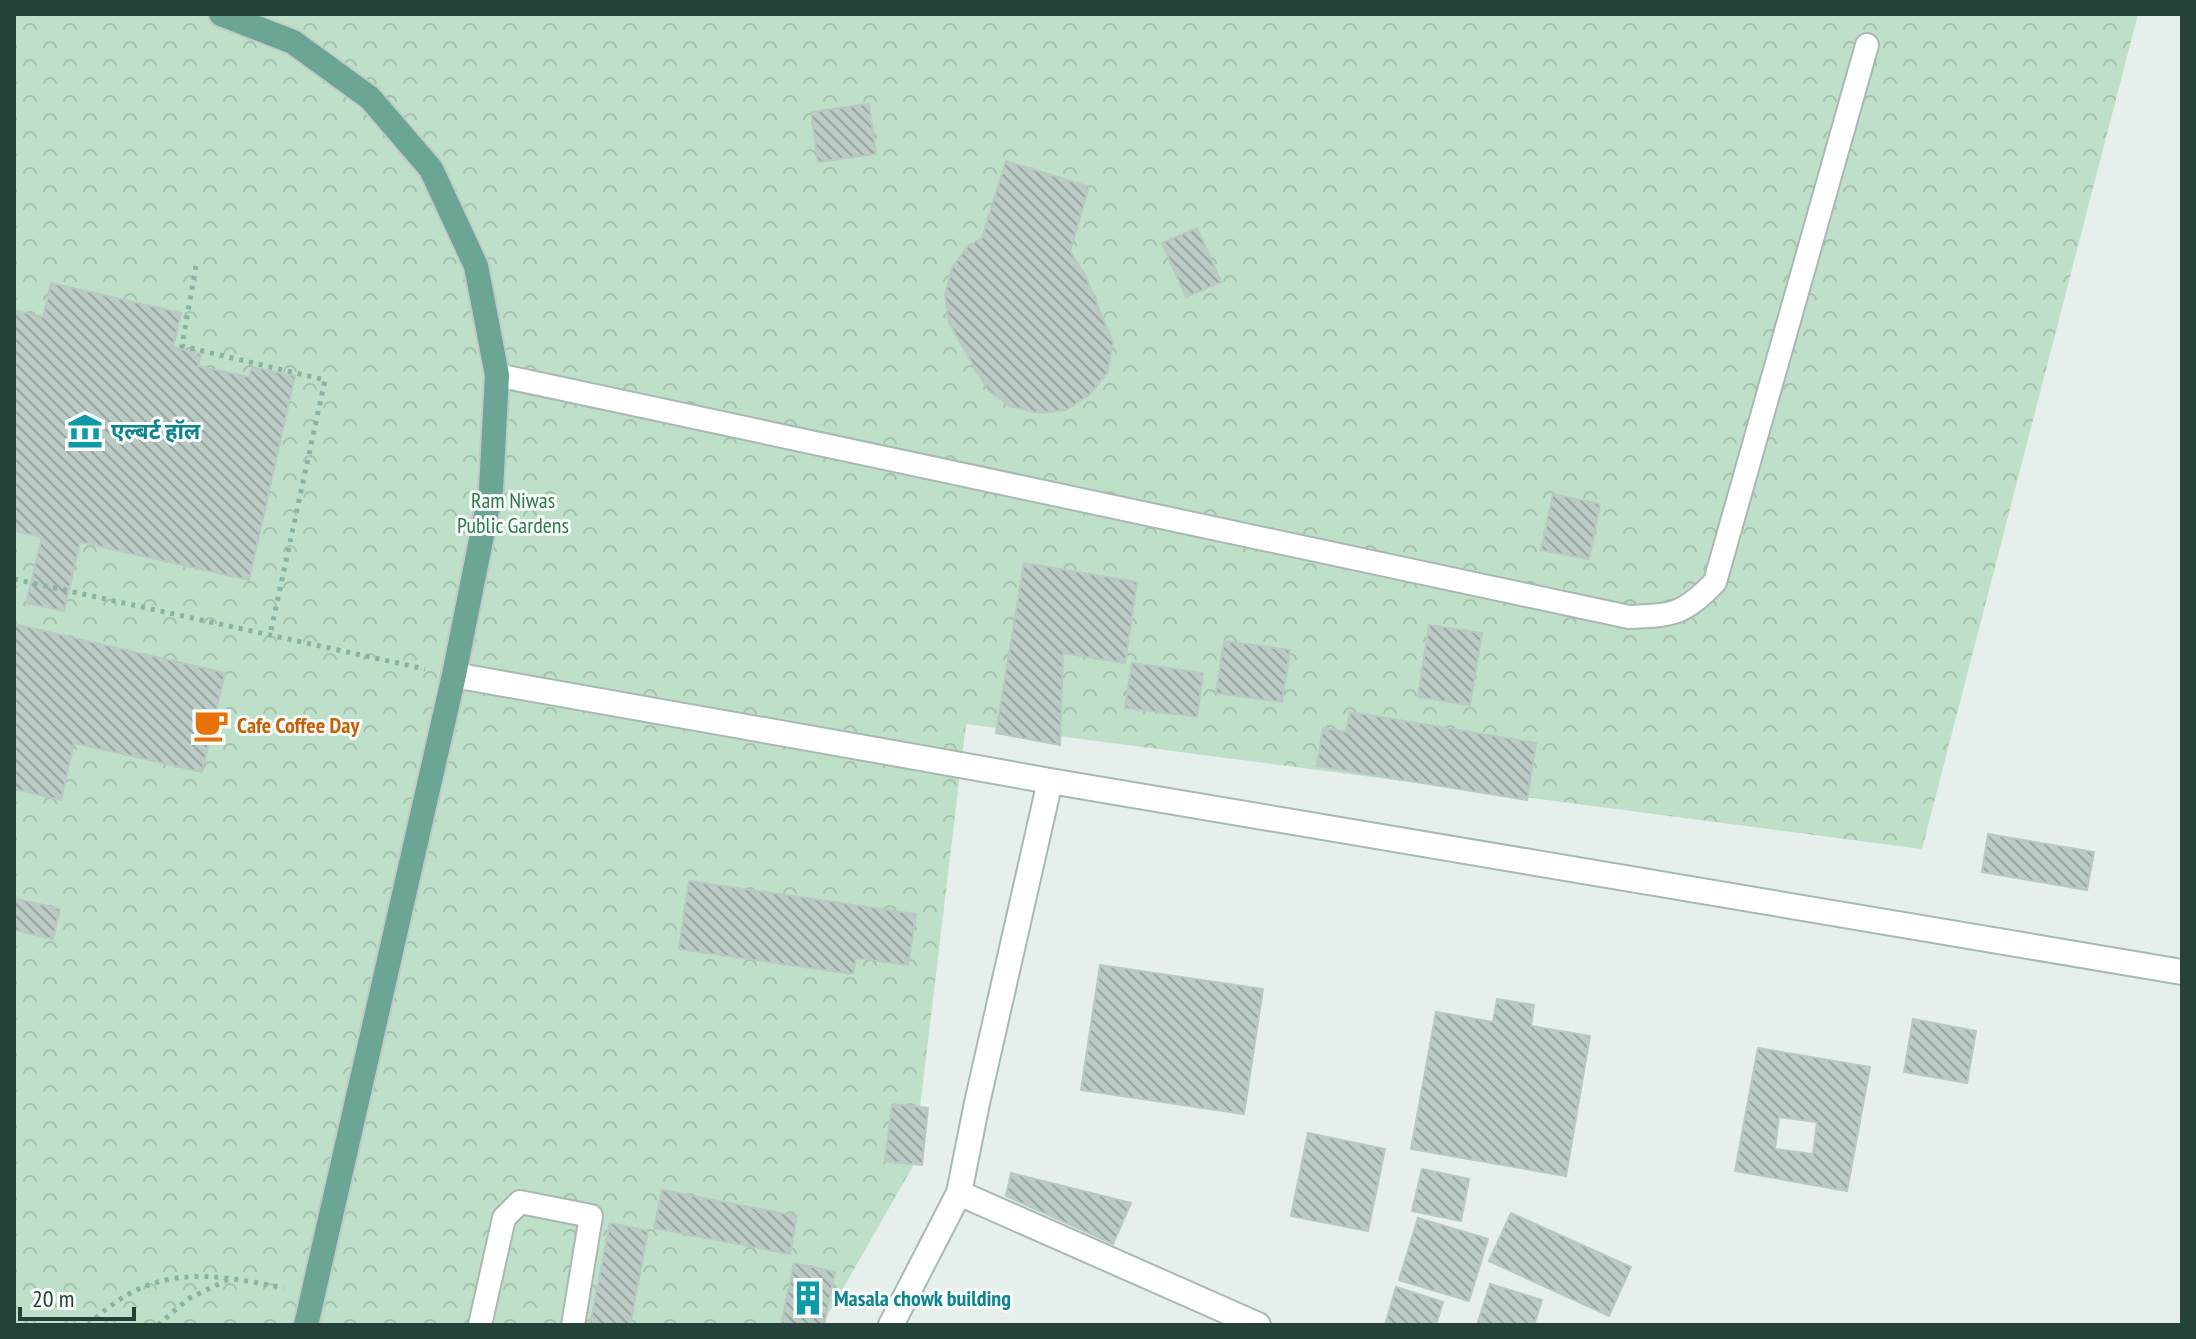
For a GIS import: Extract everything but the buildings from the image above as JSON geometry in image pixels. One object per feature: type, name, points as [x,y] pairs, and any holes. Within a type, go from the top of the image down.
[{"type":"main road","points":[[221,14],[293,42],[370,98],[431,169],[476,266],[497,375],[491,490],[454,675],[306,1325]]},
{"type":"street","points":[[454,675],[1050,781],[2182,972]]},
{"type":"street","points":[[891,1325],[959,1193],[1050,781]]},
{"type":"street","points":[[959,1193],[1258,1325]]},
{"type":"lane","points":[[497,375],[1629,617],[1666,615],[1693,604],[1715,582],[1867,45]]},
{"type":"lane","points":[[480,1325],[504,1218],[520,1202],[591,1216],[573,1325]]},
{"type":"path","points":[[196,266],[182,346],[325,380],[270,635]]},
{"type":"path","points":[[14,579],[454,675]]},
{"type":"path","points":[[88,1325],[126,1295],[156,1282],[195,1274],[232,1277],[313,1294]]},
{"type":"path","points":[[158,1325],[188,1299],[232,1277]]},
{"type":"green space","name":"Ram Niwas Public Gardens","points":[[14,14],[2138,14],[1922,849],[966,724],[913,1166],[822,1325],[14,1325]]},
{"type":"place","name":"एल्बर्ट हॉल","points":[[85,431]]},
{"type":"place","name":"Cafe Coffee Day","points":[[211,725]]},
{"type":"place","name":"Masala chowk building","points":[[808,1298]]}]
